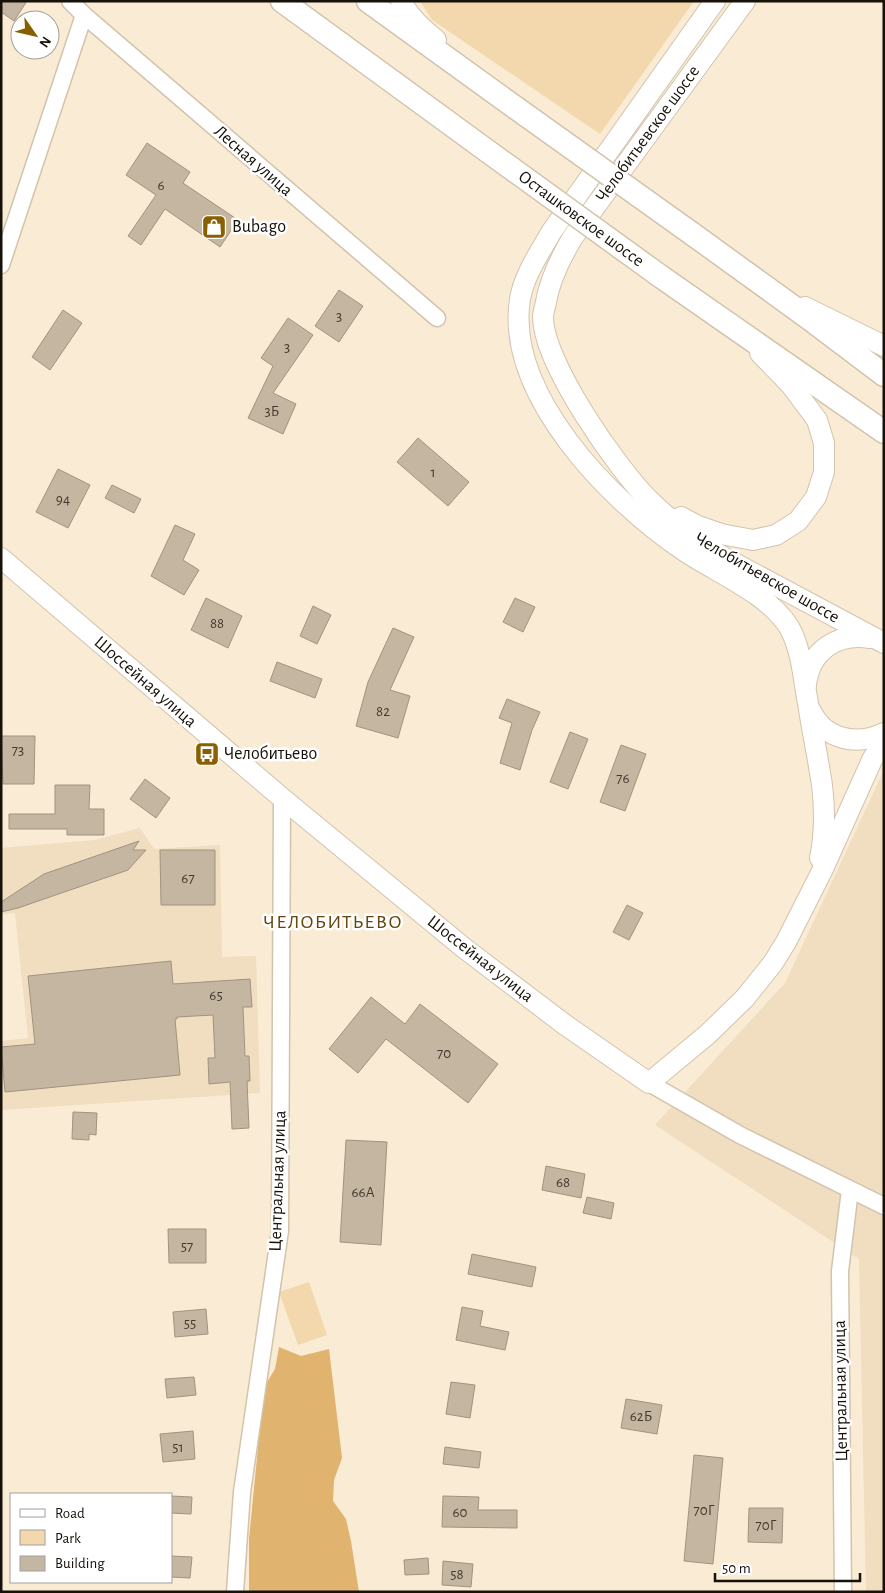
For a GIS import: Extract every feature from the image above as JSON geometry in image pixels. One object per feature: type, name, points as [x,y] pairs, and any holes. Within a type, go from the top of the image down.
[{"type":"main road","name":"Осташковское шоссе","points":[[282,1],[660,276],[884,432]]},
{"type":"main road","points":[[368,1],[751,276],[884,375]]},
{"type":"street","name":"Лесная улица","points":[[70,1],[84,16],[437,318]]},
{"type":"street","points":[[401,1],[421,27],[516,108]]},
{"type":"street","name":"Челобитьевское шоссе","points":[[715,1],[552,231],[530,269],[520,297],[518,327],[523,356],[535,386],[553,420],[582,460],[648,526],[684,551],[771,605],[789,627],[800,657],[825,806],[822,846],[818,867],[797,922]]},
{"type":"street","name":"Челобитьевское шоссе","points":[[745,1],[560,258],[549,288],[543,317],[547,340],[573,396],[616,461],[667,517],[704,545],[767,582],[884,643]]},
{"type":"street","points":[[1,265],[84,16]]},
{"type":"street","points":[[751,276],[816,313],[884,346]]},
{"type":"street","points":[[616,461],[643,489],[673,514],[698,526],[753,540],[776,535],[798,521],[816,497],[824,472],[824,444],[817,420],[791,385],[715,314]]},
{"type":"street","name":"Шоссейная улица","points":[[1,558],[282,798],[502,978],[564,1024],[649,1082],[740,1135],[884,1206]]},
{"type":"street","name":"Челобитьевское шоссе","points":[[884,643],[872,638],[848,637],[834,642],[822,650],[812,662],[807,674],[806,697],[813,716],[823,728],[844,739],[860,740],[873,738],[884,732]]},
{"type":"street","name":"Челобитьевское шоссе","points":[[649,1082],[708,1034],[745,998],[773,963],[797,922],[872,760],[884,740]]},
{"type":"street","name":"Центральная улица","points":[[234,1592],[242,1492],[280,1231],[282,798]]},
{"type":"street","name":"Центральная улица","points":[[843,1592],[840,1271],[850,1190]]},
{"type":"shaded area","points":[[884,770],[884,1592],[866,1592],[859,1259],[655,1125],[785,983]]},
{"type":"shaded area","points":[[140,828],[154,849],[220,845],[222,957],[256,956],[260,1093],[1,1110],[1,1041],[28,1038],[15,913],[1,914],[1,848],[95,840]]},
{"type":"shaded area","points":[[279,1347],[301,1356],[329,1349],[342,1458],[334,1480],[333,1501],[346,1519],[359,1592],[249,1592],[249,1539],[264,1387],[275,1369]]},
{"type":"green space","points":[[420,1],[694,1],[600,134],[432,20]]},
{"type":"green space","points":[[309,1282],[327,1335],[298,1345],[279,1292]]},
{"type":"building","points":[[1,1],[27,1],[21,10],[10,10],[10,18],[1,12]]},
{"type":"building","points":[[147,143],[190,172],[183,183],[238,220],[220,247],[165,209],[141,245],[128,236],[156,195],[126,175]]},
{"type":"building","points":[[339,290],[363,306],[339,342],[315,326]]},
{"type":"building","points":[[63,310],[82,323],[50,370],[32,357]]},
{"type":"building","points":[[288,318],[313,335],[273,393],[296,404],[283,434],[248,418],[273,366],[261,358]]},
{"type":"building","points":[[418,438],[469,482],[448,506],[397,462]]},
{"type":"building","points":[[58,469],[90,485],[68,528],[36,512]]},
{"type":"building","points":[[112,485],[141,499],[134,513],[105,498]]},
{"type":"building","points":[[175,525],[195,534],[183,560],[199,570],[184,595],[151,576]]},
{"type":"building","points":[[206,598],[242,616],[228,648],[191,630]]},
{"type":"building","points":[[515,598],[535,607],[523,632],[503,622]]},
{"type":"building","points":[[313,606],[331,615],[317,644],[300,636]]},
{"type":"building","points":[[393,628],[414,637],[390,690],[410,696],[398,738],[356,726],[368,682]]},
{"type":"building","points":[[277,662],[322,679],[315,698],[270,681]]},
{"type":"building","points":[[507,699],[540,712],[532,730],[520,770],[500,763],[512,723],[499,718]]},
{"type":"building","points":[[570,732],[588,739],[568,789],[550,782]]},
{"type":"building","points":[[1,736],[35,736],[34,784],[3,784]]},
{"type":"building","points":[[621,745],[646,754],[625,811],[600,802]]},
{"type":"building","points":[[145,779],[170,798],[156,818],[130,799]]},
{"type":"building","points":[[55,785],[90,785],[89,809],[104,809],[104,835],[67,835],[67,829],[9,829],[9,814],[55,814]]},
{"type":"building","points":[[139,841],[133,850],[146,850],[128,870],[18,908],[1,912],[1,902],[44,874]]},
{"type":"building","points":[[160,850],[215,850],[215,905],[161,905]]},
{"type":"building","points":[[627,905],[643,913],[629,940],[613,932]]},
{"type":"building","points":[[171,961],[173,984],[250,979],[252,1007],[243,1007],[245,1056],[249,1056],[250,1081],[247,1081],[249,1128],[232,1129],[230,1082],[209,1084],[208,1058],[215,1058],[213,1015],[177,1017],[175,1019],[180,1075],[5,1092],[1,1047],[35,1044],[28,976]]},
{"type":"building","points":[[371,997],[405,1024],[420,1004],[498,1064],[468,1103],[386,1039],[358,1073],[329,1049]]},
{"type":"building","points":[[73,1112],[97,1113],[96,1135],[89,1134],[89,1140],[72,1139]]},
{"type":"building","points":[[346,1140],[387,1142],[381,1245],[340,1242]]},
{"type":"building","points":[[546,1166],[585,1174],[581,1198],[542,1190]]},
{"type":"building","points":[[587,1197],[614,1203],[611,1219],[583,1213]]},
{"type":"building","points":[[168,1229],[206,1229],[206,1263],[169,1263]]},
{"type":"building","points":[[472,1254],[536,1267],[532,1287],[468,1274]]},
{"type":"building","points":[[462,1307],[483,1311],[480,1326],[509,1332],[505,1350],[456,1340]]},
{"type":"building","points":[[206,1309],[208,1334],[175,1337],[173,1312]]},
{"type":"building","points":[[194,1377],[196,1395],[167,1398],[165,1379]]},
{"type":"building","points":[[451,1382],[475,1385],[470,1418],[446,1414]]},
{"type":"building","points":[[626,1399],[662,1405],[657,1434],[621,1428]]},
{"type":"building","points":[[193,1431],[195,1459],[163,1462],[160,1434]]},
{"type":"building","points":[[445,1447],[481,1452],[479,1468],[443,1464]]},
{"type":"building","points":[[694,1455],[723,1458],[713,1564],[684,1561]]},
{"type":"building","points":[[172,1496],[192,1497],[191,1514],[172,1513]]},
{"type":"building","points":[[443,1496],[479,1497],[478,1510],[517,1510],[517,1528],[442,1527]]},
{"type":"building","points":[[749,1508],[783,1508],[782,1543],[748,1542]]},
{"type":"building","points":[[172,1556],[192,1557],[190,1578],[172,1577]]},
{"type":"building","points":[[428,1558],[429,1574],[405,1575],[404,1560]]},
{"type":"building","points":[[443,1561],[473,1564],[471,1587],[442,1585]]},
{"type":"place","name":"Bubago","points":[[214,227]]},
{"type":"place","name":"Челобитьево","points":[[207,754]]},
{"type":"district","name":"ЧЕЛОБИТЬЕВО","points":[[333,922]]}]
